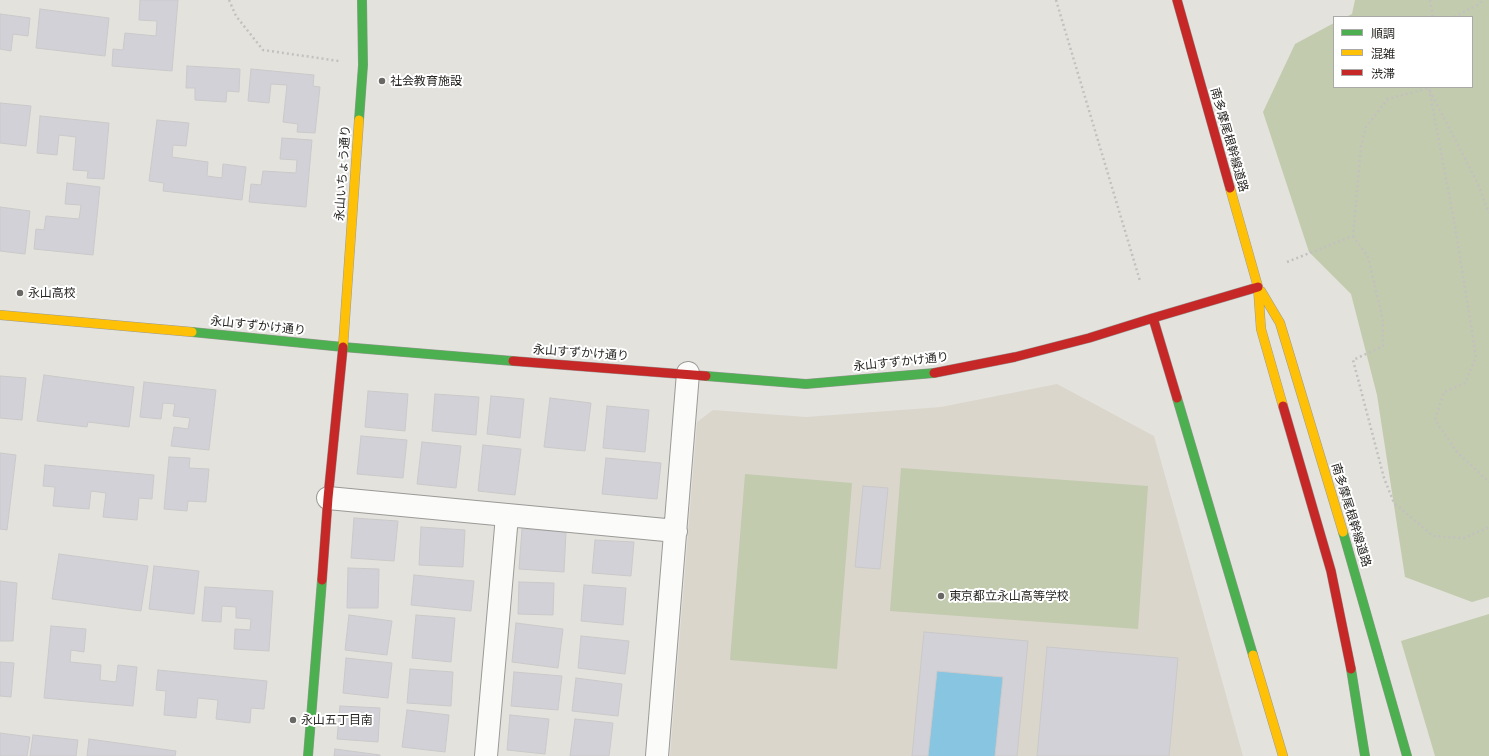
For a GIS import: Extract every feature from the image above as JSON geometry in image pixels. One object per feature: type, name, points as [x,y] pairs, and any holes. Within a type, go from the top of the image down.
[{"type":"street","name":"永山いちょう通り","points":[[308,756],[328,498],[343,347],[363,65],[362,0]]},
{"type":"street","name":"南多摩尾根幹線道路","points":[[1177,0],[1258,287],[1261,329],[1331,571],[1350,660],[1365,756]]},
{"type":"street","name":"南多摩尾根幹線道路","points":[[1258,287],[1280,323],[1354,568],[1407,756]]},
{"type":"street","points":[[1258,287],[1153,318],[1283,756]]},
{"type":"street","name":"永山すずかけ通り","points":[[0,315],[136,326],[343,347],[688,373],[806,384],[930,374],[1022,355],[1089,338],[1153,318]]},
{"type":"street","points":[[657,756],[688,373]]},
{"type":"street","points":[[328,498],[676,531]]},
{"type":"street","points":[[486,756],[507,516]]},
{"type":"path","points":[[229,0],[236,16],[263,50],[363,65]]},
{"type":"path","points":[[1056,0],[1140,281]]},
{"type":"path","points":[[1430,0],[1433,16]]},
{"type":"path","points":[[1456,16],[1479,4],[1483,0]]},
{"type":"path","points":[[1429,88],[1478,184],[1489,213]]},
{"type":"path","points":[[1429,88],[1388,99],[1366,127],[1361,146],[1353,236],[1368,257],[1383,320],[1383,346],[1353,360],[1384,478],[1394,503],[1433,536],[1464,538],[1489,527]]},
{"type":"path","points":[[1429,88],[1456,232],[1476,357],[1465,383],[1444,392],[1435,420],[1457,452],[1489,482]]},
{"type":"path","points":[[1287,262],[1353,236]]},
{"type":"shaded area","name":"東京都立永山高等学校","points":[[1057,384],[1154,436],[1243,756],[670,756],[697,422],[713,410],[806,417],[941,407]]},
{"type":"green space","points":[[1355,0],[1489,0],[1489,597],[1472,602],[1405,577],[1377,395],[1351,294],[1309,252],[1263,112],[1295,44],[1333,24],[1333,88],[1473,88],[1473,16],[1348,16],[1352,14]]},
{"type":"green space","points":[[901,468],[1148,486],[1138,629],[890,611]]},
{"type":"green space","points":[[745,474],[852,483],[837,669],[730,660]]},
{"type":"green space","points":[[1489,614],[1489,756],[1435,756],[1401,641]]},
{"type":"water","points":[[937,671],[1003,677],[995,756],[928,756]]},
{"type":"building","points":[[140,0],[178,0],[172,71],[112,66],[113,49],[123,50],[125,33],[156,36],[157,21],[139,20]]},
{"type":"building","points":[[40,9],[109,18],[105,56],[36,48]]},
{"type":"building","points":[[0,14],[30,18],[28,36],[13,34],[11,51],[0,49]]},
{"type":"building","points":[[187,66],[240,69],[239,92],[227,91],[226,102],[195,100],[195,88],[186,88]]},
{"type":"building","points":[[251,69],[314,75],[313,86],[320,87],[315,133],[297,132],[298,124],[283,122],[287,85],[271,84],[269,103],[248,101]]},
{"type":"building","points":[[0,103],[31,106],[26,146],[0,143]]},
{"type":"building","points":[[40,116],[109,123],[104,179],[87,178],[88,171],[73,170],[76,137],[59,135],[57,155],[37,153]]},
{"type":"building","points":[[157,120],[189,123],[186,146],[173,145],[172,157],[208,162],[207,176],[222,178],[223,164],[246,167],[242,200],[163,191],[164,183],[149,181]]},
{"type":"building","points":[[282,138],[312,140],[306,207],[249,202],[251,184],[261,185],[263,171],[296,173],[297,160],[280,159]]},
{"type":"building","points":[[67,183],[100,187],[93,255],[34,249],[36,229],[44,230],[46,216],[79,219],[81,205],[65,204]]},
{"type":"building","points":[[0,207],[30,211],[25,254],[0,251]]},
{"type":"building","points":[[44,375],[134,387],[129,427],[88,422],[87,427],[37,421]]},
{"type":"building","points":[[0,376],[26,378],[22,420],[0,418]]},
{"type":"building","points":[[144,382],[216,390],[209,450],[171,446],[174,427],[188,429],[190,418],[173,416],[175,404],[163,403],[161,419],[140,417]]},
{"type":"building","points":[[368,391],[408,394],[405,431],[365,427]]},
{"type":"building","points":[[435,394],[479,397],[476,435],[432,431]]},
{"type":"building","points":[[491,396],[524,399],[520,438],[487,434]]},
{"type":"building","points":[[550,398],[591,403],[585,451],[544,447]]},
{"type":"building","points":[[607,406],[649,410],[645,452],[603,448]]},
{"type":"building","points":[[361,436],[407,440],[403,478],[357,474]]},
{"type":"building","points":[[422,442],[461,446],[456,488],[417,484]]},
{"type":"building","points":[[483,445],[521,449],[515,495],[478,491]]},
{"type":"building","points":[[0,453],[16,455],[7,530],[0,529]]},
{"type":"building","points":[[169,457],[190,458],[189,468],[209,469],[206,502],[188,501],[187,511],[164,509]]},
{"type":"building","points":[[606,458],[661,463],[657,499],[602,494]]},
{"type":"building","points":[[45,465],[154,475],[152,499],[139,498],[137,520],[103,517],[106,493],[91,491],[89,509],[53,506],[55,487],[43,486]]},
{"type":"building","points":[[863,486],[888,488],[880,569],[855,567]]},
{"type":"building","points":[[354,518],[398,521],[394,561],[351,558]]},
{"type":"building","points":[[421,527],[465,530],[463,567],[419,565]]},
{"type":"building","points":[[522,529],[566,532],[564,572],[519,569]]},
{"type":"building","points":[[595,540],[634,542],[631,576],[592,573]]},
{"type":"building","points":[[59,554],[148,566],[141,611],[52,599]]},
{"type":"building","points":[[154,566],[199,571],[194,614],[149,609]]},
{"type":"building","points":[[348,568],[379,569],[378,608],[347,608]]},
{"type":"building","points":[[414,575],[474,581],[471,611],[411,605]]},
{"type":"building","points":[[0,581],[17,583],[13,641],[0,641]]},
{"type":"building","points":[[519,582],[554,583],[553,615],[518,614]]},
{"type":"building","points":[[584,585],[626,588],[623,625],[581,621]]},
{"type":"building","points":[[205,587],[273,591],[269,651],[234,649],[235,629],[250,630],[251,619],[236,618],[236,607],[222,606],[221,622],[202,621]]},
{"type":"building","points":[[349,615],[392,621],[387,655],[345,650]]},
{"type":"building","points":[[416,615],[455,618],[451,662],[412,658]]},
{"type":"building","points":[[516,623],[563,629],[558,668],[512,662]]},
{"type":"building","points":[[51,626],[86,629],[84,652],[71,650],[70,662],[101,665],[100,680],[116,682],[118,665],[137,667],[133,706],[44,698]]},
{"type":"building","points":[[924,632],[1028,641],[1017,756],[995,756],[1003,677],[937,671],[928,756],[912,756]]},
{"type":"building","points":[[581,636],[629,641],[625,674],[578,668]]},
{"type":"building","points":[[1047,647],[1178,658],[1169,756],[1037,756]]},
{"type":"building","points":[[346,658],[392,663],[388,698],[343,693]]},
{"type":"building","points":[[0,662],[14,663],[11,697],[0,696]]},
{"type":"building","points":[[410,669],[453,672],[451,706],[407,703]]},
{"type":"building","points":[[158,670],[267,681],[264,709],[251,708],[250,723],[216,719],[218,700],[198,698],[196,718],[164,715],[166,691],[156,690]]},
{"type":"building","points":[[514,672],[562,676],[558,710],[511,706]]},
{"type":"building","points":[[576,678],[622,684],[618,716],[572,711]]},
{"type":"building","points":[[340,706],[380,708],[378,742],[337,739]]},
{"type":"building","points":[[407,710],[449,715],[445,752],[402,747]]},
{"type":"building","points":[[510,715],[549,719],[545,754],[507,750]]},
{"type":"building","points":[[575,719],[613,723],[609,756],[570,756]]},
{"type":"building","points":[[0,733],[30,737],[27,756],[0,756]]},
{"type":"building","points":[[33,735],[78,740],[76,756],[30,756]]},
{"type":"building","points":[[89,739],[176,751],[175,756],[87,756]]},
{"type":"building","points":[[335,749],[380,755],[380,756],[334,756]]},
{"type":"traffic: fast","points":[[359,120],[363,65],[362,0]]},
{"type":"traffic: fast","points":[[192,332],[343,347],[513,361]]},
{"type":"traffic: fast","points":[[706,376],[806,384],[934,373]]},
{"type":"traffic: fast","points":[[1177,398],[1253,655]]},
{"type":"traffic: fast","points":[[1343,532],[1407,756]]},
{"type":"traffic: fast","points":[[308,756],[322,580]]},
{"type":"traffic: fast","points":[[1351,669],[1365,756]]},
{"type":"traffic: slow","points":[[343,347],[359,120]]},
{"type":"traffic: slow","points":[[1230,188],[1258,287],[1261,329],[1283,406]]},
{"type":"traffic: slow","points":[[1261,291],[1280,323],[1343,532]]},
{"type":"traffic: slow","points":[[0,315],[192,332]]},
{"type":"traffic: slow","points":[[1253,655],[1283,756]]},
{"type":"traffic: jam","points":[[1177,0],[1230,188]]},
{"type":"traffic: jam","points":[[1177,398],[1153,318],[1258,287]]},
{"type":"traffic: jam","points":[[934,373],[1015,357],[1089,338],[1153,318]]},
{"type":"traffic: jam","points":[[322,580],[328,498],[343,347]]},
{"type":"traffic: jam","points":[[513,361],[706,376]]},
{"type":"traffic: jam","points":[[1283,406],[1331,571],[1351,669]]},
{"type":"place","name":"社会教育施設","points":[[382,81]]},
{"type":"place","name":"永山高校","points":[[20,293]]},
{"type":"place","name":"東京都立永山高等学校","points":[[941,596]]},
{"type":"place","name":"永山五丁目南","points":[[293,720]]}]
